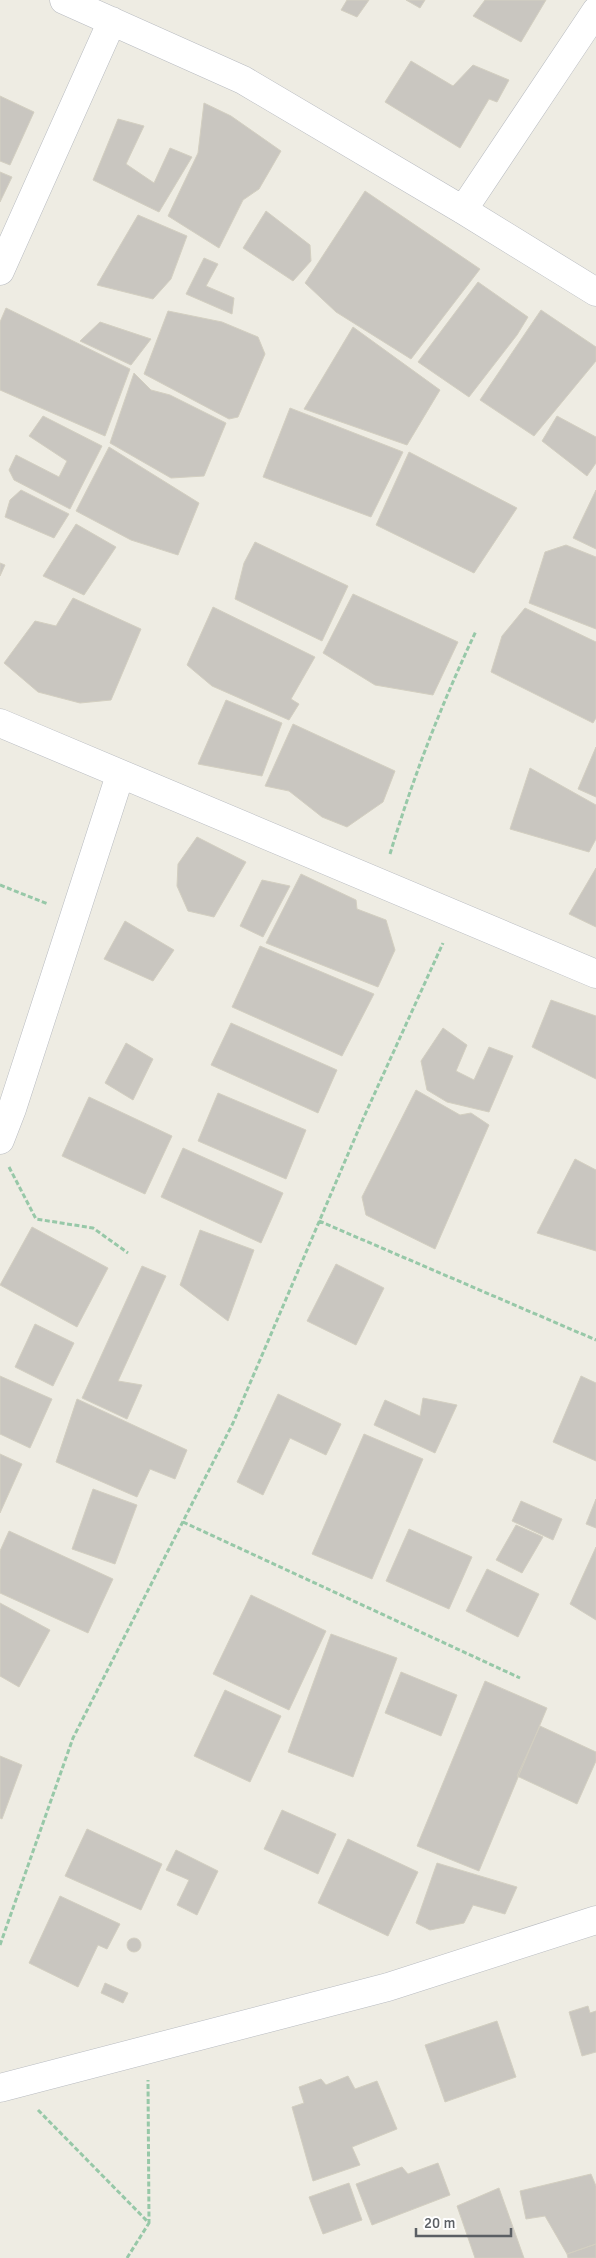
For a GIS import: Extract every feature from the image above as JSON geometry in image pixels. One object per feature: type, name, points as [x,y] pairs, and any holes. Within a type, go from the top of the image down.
[{"type":"street","points":[[64,0],[243,80],[463,210],[596,292]]},
{"type":"street","points":[[463,210],[596,11]]},
{"type":"street","points":[[0,271],[112,21]]},
{"type":"street","points":[[0,723],[596,974]]},
{"type":"street","points":[[2,1150],[12,1109],[120,775]]},
{"type":"street","points":[[6,2087],[388,1987],[596,1920]]},
{"type":"path","points":[[381,884],[402,814],[445,698],[476,631]]},
{"type":"path","points":[[0,885],[75,914]]},
{"type":"path","points":[[0,1945],[74,1738],[233,1422],[319,1221],[455,915]]},
{"type":"path","points":[[2,1150],[36,1219],[93,1228],[128,1253]]},
{"type":"path","points":[[319,1221],[596,1340]]},
{"type":"path","points":[[183,1522],[520,1678]]},
{"type":"path","points":[[127,2258],[149,2223],[148,2050]]},
{"type":"path","points":[[6,2087],[149,2223]]},
{"type":"building","points":[[347,0],[369,0],[357,17],[341,10]]},
{"type":"building","points":[[406,0],[425,0],[420,8]]},
{"type":"building","points":[[485,0],[546,0],[521,42],[473,16]]},
{"type":"building","points":[[411,61],[453,86],[473,65],[509,80],[497,102],[489,99],[460,148],[385,102]]},
{"type":"building","points":[[0,96],[34,112],[10,165],[0,161]]},
{"type":"building","points":[[204,103],[231,116],[281,151],[259,189],[243,200],[219,248],[168,216],[198,153]]},
{"type":"building","points":[[118,119],[144,126],[126,164],[154,183],[170,148],[192,157],[159,212],[93,180]]},
{"type":"building","points":[[0,172],[12,177],[0,202]]},
{"type":"building","points":[[365,191],[480,269],[411,359],[336,312],[305,283]]},
{"type":"building","points":[[266,211],[310,245],[311,261],[293,281],[243,248]]},
{"type":"building","points":[[138,215],[187,236],[171,279],[153,299],[97,285]]},
{"type":"building","points":[[204,258],[218,264],[206,286],[234,298],[232,314],[186,294]]},
{"type":"building","points":[[478,282],[528,317],[517,335],[469,397],[418,362]]},
{"type":"building","points":[[6,308],[130,369],[105,436],[0,390],[0,322]]},
{"type":"building","points":[[541,310],[596,347],[596,361],[534,436],[480,400]]},
{"type":"building","points":[[168,311],[222,322],[258,337],[265,354],[238,417],[229,419],[144,374]]},
{"type":"building","points":[[100,322],[151,339],[131,365],[80,341]]},
{"type":"building","points":[[353,327],[440,390],[407,445],[304,409]]},
{"type":"building","points":[[134,373],[151,390],[170,395],[226,423],[204,476],[171,478],[110,443]]},
{"type":"building","points":[[290,408],[403,452],[371,517],[263,477]]},
{"type":"building","points":[[43,416],[102,446],[70,509],[14,480],[9,470],[16,455],[59,477],[67,461],[29,436]]},
{"type":"building","points":[[557,416],[596,437],[596,463],[587,476],[542,441]]},
{"type":"building","points":[[109,447],[199,503],[178,555],[131,540],[76,511]]},
{"type":"building","points":[[409,452],[517,508],[474,573],[376,525]]},
{"type":"building","points":[[21,490],[69,514],[54,538],[5,517],[10,500]]},
{"type":"building","points":[[596,490],[596,549],[573,538]]},
{"type":"building","points":[[76,524],[116,547],[84,595],[43,576]]},
{"type":"building","points":[[255,542],[348,586],[322,641],[235,599],[244,563]]},
{"type":"building","points":[[566,545],[596,557],[596,629],[529,603],[545,552]]},
{"type":"building","points":[[0,563],[5,565],[0,576]]},
{"type":"building","points":[[353,594],[458,642],[433,695],[375,685],[323,653]]},
{"type":"building","points":[[73,598],[141,629],[111,700],[80,703],[38,692],[4,663],[35,621],[56,626]]},
{"type":"building","points":[[213,607],[315,657],[291,699],[299,704],[289,720],[212,686],[187,665]]},
{"type":"building","points":[[525,608],[596,642],[596,718],[593,723],[491,672],[502,636]]},
{"type":"building","points":[[226,700],[282,723],[262,776],[198,764]]},
{"type":"building","points":[[293,724],[395,771],[383,802],[347,827],[322,817],[289,791],[265,786]]},
{"type":"building","points":[[596,747],[596,797],[578,789]]},
{"type":"building","points":[[530,768],[596,805],[596,839],[589,852],[510,829]]},
{"type":"building","points":[[197,837],[246,862],[214,917],[188,911],[177,886],[178,864]]},
{"type":"building","points":[[596,868],[596,927],[569,914]]},
{"type":"building","points":[[301,874],[356,900],[357,909],[386,920],[395,950],[378,987],[266,943]]},
{"type":"building","points":[[262,880],[290,886],[263,937],[240,926]]},
{"type":"building","points":[[125,921],[174,950],[153,981],[104,959]]},
{"type":"building","points":[[260,946],[374,994],[342,1056],[232,1007]]},
{"type":"building","points":[[551,1000],[596,1016],[596,1079],[532,1047]]},
{"type":"building","points":[[231,1023],[337,1070],[318,1113],[211,1065]]},
{"type":"building","points":[[443,1028],[467,1045],[456,1071],[474,1080],[489,1047],[513,1056],[489,1112],[447,1102],[427,1090],[421,1061]]},
{"type":"building","points":[[126,1043],[153,1059],[133,1100],[105,1083]]},
{"type":"building","points":[[416,1090],[460,1115],[471,1113],[489,1125],[435,1249],[366,1215],[362,1197]]},
{"type":"building","points":[[218,1093],[306,1130],[286,1179],[198,1141]]},
{"type":"building","points":[[89,1097],[172,1136],[145,1194],[62,1156]]},
{"type":"building","points":[[183,1148],[283,1193],[261,1243],[161,1197]]},
{"type":"building","points":[[575,1159],[596,1170],[596,1251],[537,1233]]},
{"type":"building","points":[[32,1227],[108,1268],[77,1327],[0,1285]]},
{"type":"building","points":[[200,1230],[254,1250],[228,1321],[180,1285]]},
{"type":"building","points":[[336,1264],[384,1288],[356,1345],[307,1321]]},
{"type":"building","points":[[142,1266],[166,1276],[118,1381],[142,1385],[127,1419],[82,1398]]},
{"type":"building","points":[[35,1324],[74,1343],[53,1386],[15,1367]]},
{"type":"building","points":[[0,1376],[52,1399],[30,1448],[0,1434]]},
{"type":"building","points":[[581,1376],[596,1383],[596,1461],[553,1442]]},
{"type":"building","points":[[278,1394],[341,1424],[326,1455],[290,1438],[263,1495],[237,1482]]},
{"type":"building","points":[[423,1398],[457,1405],[435,1453],[374,1425],[385,1400],[420,1416]]},
{"type":"building","points":[[77,1399],[187,1450],[175,1479],[150,1469],[137,1497],[56,1462]]},
{"type":"building","points":[[364,1434],[423,1459],[372,1579],[312,1554]]},
{"type":"building","points":[[0,1454],[22,1464],[0,1513]]},
{"type":"building","points":[[93,1489],[137,1505],[115,1564],[72,1549]]},
{"type":"building","points":[[596,1499],[596,1528],[586,1524]]},
{"type":"building","points":[[521,1501],[562,1519],[553,1540],[512,1521]]},
{"type":"building","points":[[516,1525],[543,1537],[522,1573],[496,1560]]},
{"type":"building","points":[[409,1529],[472,1557],[449,1609],[386,1581]]},
{"type":"building","points":[[9,1531],[113,1579],[88,1633],[0,1593],[0,1551]]},
{"type":"building","points":[[596,1547],[596,1620],[570,1604]]},
{"type":"building","points":[[487,1569],[539,1594],[518,1637],[466,1611]]},
{"type":"building","points":[[251,1595],[326,1631],[289,1710],[213,1674]]},
{"type":"building","points":[[0,1603],[50,1630],[19,1687],[0,1676]]},
{"type":"building","points":[[331,1634],[397,1658],[353,1777],[288,1752]]},
{"type":"building","points":[[401,1672],[457,1695],[441,1736],[385,1713]]},
{"type":"building","points":[[485,1681],[547,1708],[479,1871],[417,1846]]},
{"type":"building","points":[[225,1690],[281,1716],[250,1782],[194,1756]]},
{"type":"building","points":[[540,1726],[596,1752],[596,1761],[577,1804],[517,1776]]},
{"type":"building","points":[[0,1756],[22,1765],[2,1819],[0,1818]]},
{"type":"building","points":[[282,1810],[336,1834],[318,1874],[264,1849]]},
{"type":"building","points":[[87,1829],[162,1864],[141,1910],[65,1876]]},
{"type":"building","points":[[348,1839],[418,1872],[388,1936],[318,1903]]},
{"type":"building","points":[[176,1850],[218,1871],[197,1915],[177,1905],[189,1880],[166,1870]]},
{"type":"building","points":[[437,1863],[517,1887],[505,1914],[473,1905],[464,1923],[430,1930],[416,1923]]},
{"type":"building","points":[[60,1896],[120,1924],[107,1949],[98,1945],[78,1987],[29,1963]]},
{"type":"building","points":[[134,1938],[139,1940],[141,1945],[139,1950],[134,1952],[129,1950],[127,1945],[129,1940]]},
{"type":"building","points":[[105,1983],[128,1993],[123,2003],[101,1993]]},
{"type":"building","points":[[588,2006],[590,2013],[596,2011],[596,2052],[582,2056],[569,2012]]},
{"type":"building","points":[[497,2021],[516,2077],[445,2102],[425,2045]]},
{"type":"building","points":[[348,2076],[355,2089],[377,2081],[397,2129],[352,2147],[360,2165],[313,2181],[292,2107],[304,2103],[299,2087],[321,2079],[326,2085]]},
{"type":"building","points":[[438,2163],[450,2195],[372,2225],[356,2184],[402,2167],[408,2174]]},
{"type":"building","points":[[591,2174],[596,2186],[596,2244],[567,2254],[545,2216],[526,2219],[520,2191]]},
{"type":"building","points":[[349,2183],[362,2220],[323,2234],[309,2197]]},
{"type":"building","points":[[499,2188],[524,2258],[475,2258],[457,2206]]},
{"type":"building","points":[[596,2244],[596,2258],[568,2258],[567,2254]]}]
